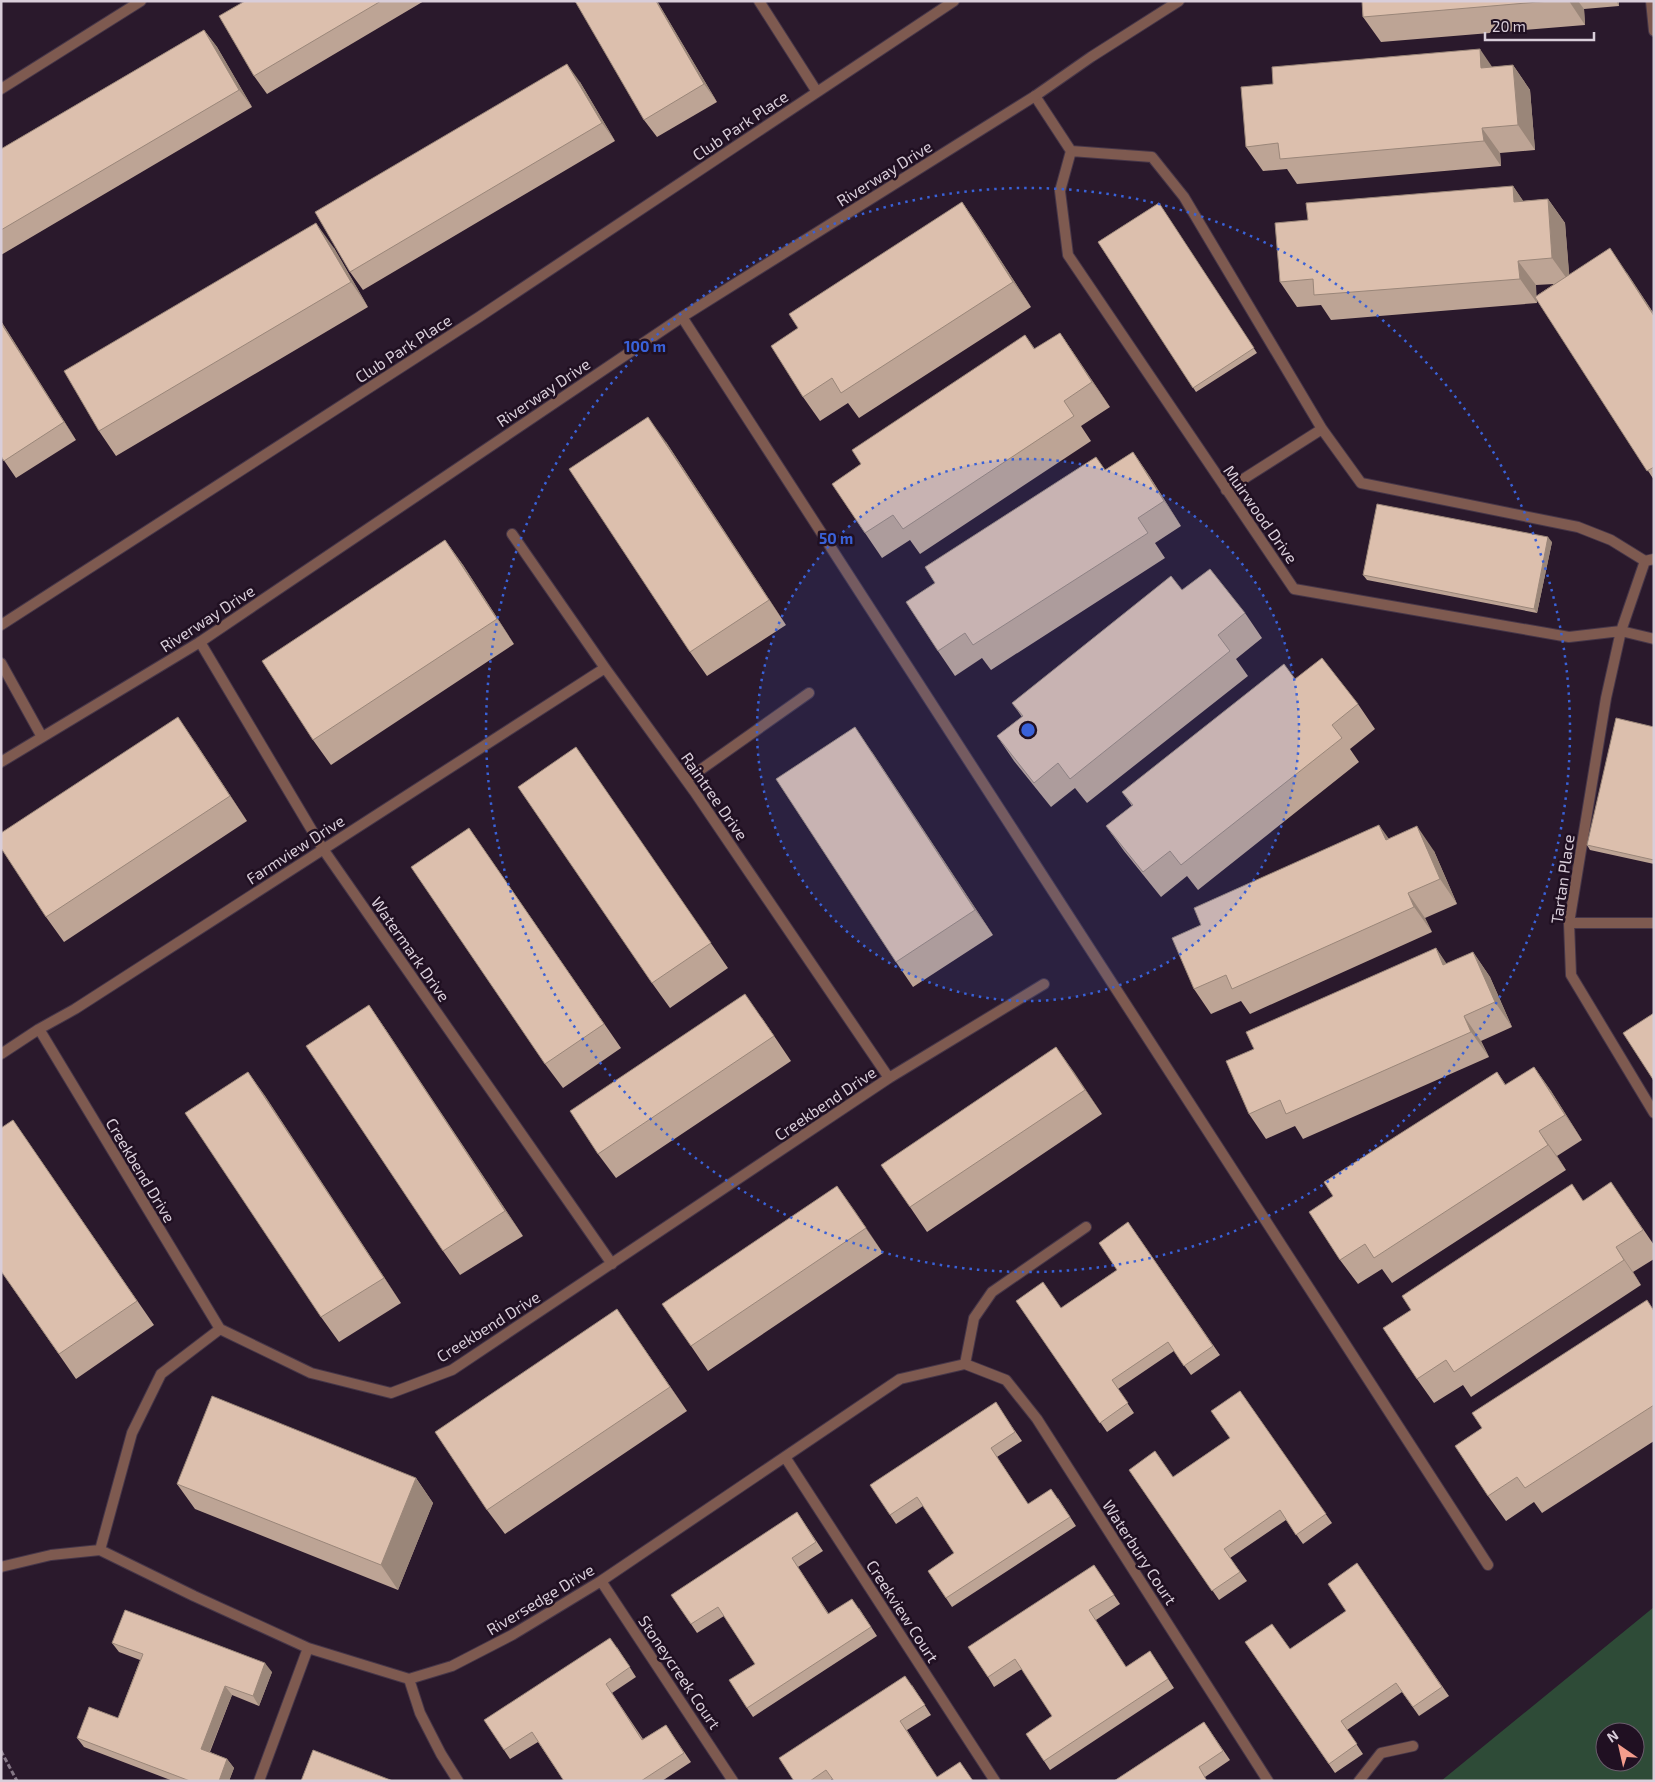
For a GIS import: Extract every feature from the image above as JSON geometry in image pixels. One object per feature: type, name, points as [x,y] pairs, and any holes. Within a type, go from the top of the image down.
[{"type":"street","points":[[1,89],[140,1]]},
{"type":"street","points":[[760,1],[817,92]]},
{"type":"street","name":"Club Park Place","points":[[1,625],[479,317],[954,1]]},
{"type":"street","name":"Riverway Drive","points":[[1,762],[200,642],[682,317],[1035,96],[1091,57],[1179,1]]},
{"type":"street","points":[[1651,1],[1654,31]]},
{"type":"street","points":[[1035,96],[1071,151],[1152,157],[1184,197],[1322,429],[1361,483],[1578,527],[1611,540],[1650,560],[1622,631],[1654,640]]},
{"type":"street","name":"Muirwood Drive","points":[[1071,151],[1060,191],[1068,255],[1294,589],[1569,637],[1622,631]]},
{"type":"street","points":[[682,317],[1488,1565]]},
{"type":"street","points":[[1226,490],[1322,429]]},
{"type":"street","name":"Raintree Drive","points":[[512,534],[686,780],[889,1078]]},
{"type":"street","name":"Tartan Place","points":[[1622,631],[1606,698],[1569,923],[1571,975],[1654,1113]]},
{"type":"street","name":"Watermark Drive","points":[[200,642],[323,849],[612,1264]]},
{"type":"street","points":[[1,663],[42,737]]},
{"type":"street","name":"Farmview Drive","points":[[1,1054],[39,1029],[75,1009],[605,668]]},
{"type":"street","points":[[686,780],[809,693]]},
{"type":"street","points":[[1569,923],[1654,923]]},
{"type":"street","name":"Creekbend Drive","points":[[39,1029],[220,1329],[311,1374],[391,1393],[452,1370],[889,1078],[1044,984]]},
{"type":"street","points":[[965,1364],[974,1318],[992,1292],[1086,1227]]},
{"type":"street","points":[[100,1550],[132,1433],[161,1374],[220,1329]]},
{"type":"street","name":"Riversedge Drive","points":[[409,1679],[452,1666],[512,1635],[601,1581],[900,1379],[965,1364]]},
{"type":"street","name":"Waterbury Court","points":[[965,1364],[1006,1380],[1037,1419],[1268,1781]]},
{"type":"street","name":"Creekview Court","points":[[785,1457],[996,1781]]},
{"type":"street","points":[[1,1567],[51,1555],[100,1550],[194,1596],[308,1648],[409,1679],[420,1713],[441,1754],[458,1781]]},
{"type":"street","name":"Stoneycreek Court","points":[[601,1581],[734,1781]]},
{"type":"street","points":[[259,1781],[308,1648]]},
{"type":"street","points":[[1359,1781],[1381,1753],[1413,1746]]},
{"type":"path","points":[[1,1752],[17,1781]]},
{"type":"green space","points":[[1654,1607],[1654,1781],[1441,1781]]},
{"type":"building","points":[[245,1],[381,1],[254,76],[219,16]]},
{"type":"building","points":[[575,1],[656,1],[704,84],[644,120]]},
{"type":"building","points":[[1362,1],[1550,1],[1363,17]]},
{"type":"building","points":[[204,30],[239,90],[1,230],[1,149]]},
{"type":"building","points":[[1480,49],[1481,68],[1513,65],[1518,125],[1482,128],[1484,141],[1280,159],[1278,143],[1246,147],[1241,87],[1273,84],[1272,67]]},
{"type":"building","points":[[567,64],[602,123],[350,272],[315,212]]},
{"type":"building","points":[[1513,186],[1514,202],[1548,199],[1552,258],[1518,261],[1520,279],[1314,295],[1313,279],[1280,282],[1275,223],[1308,220],[1306,203]]},
{"type":"building","points":[[962,202],[1013,282],[841,393],[832,378],[803,397],[771,346],[798,328],[789,314]]},
{"type":"building","points":[[1159,203],[1254,348],[1193,388],[1098,242]]},
{"type":"building","points":[[316,223],[351,282],[99,431],[64,371]]},
{"type":"building","points":[[1610,248],[1654,316],[1654,467],[1647,471],[1535,297]]},
{"type":"building","points":[[1,323],[64,422],[4,461],[1,456]]},
{"type":"building","points":[[1060,333],[1092,382],[1064,401],[1074,416],[903,529],[893,515],[865,533],[832,484],[861,464],[852,450],[1025,335],[1034,349]]},
{"type":"building","points":[[648,417],[769,600],[690,652],[569,469]]},
{"type":"building","points":[[1133,452],[1164,501],[1138,518],[1148,533],[973,645],[965,633],[938,651],[906,602],[935,583],[925,567],[1096,457],[1105,470]]},
{"type":"building","points":[[1377,504],[1548,537],[1534,609],[1363,575]]},
{"type":"building","points":[[445,540],[497,619],[313,740],[262,661]]},
{"type":"building","points":[[1210,569],[1245,613],[1218,635],[1230,651],[1070,779],[1058,763],[1034,783],[997,736],[1023,716],[1012,703],[1171,576],[1182,590]]},
{"type":"building","points":[[1322,658],[1358,704],[1332,725],[1342,738],[1181,865],[1170,851],[1143,872],[1106,826],[1133,805],[1122,792],[1284,664],[1295,679]]},
{"type":"building","points":[[178,717],[230,796],[46,917],[1,848],[1,833]]},
{"type":"building","points":[[1616,718],[1654,727],[1654,860],[1587,845]]},
{"type":"building","points":[[855,727],[975,910],[896,962],[776,779]]},
{"type":"building","points":[[576,747],[711,943],[652,983],[518,787]]},
{"type":"building","points":[[1379,825],[1386,840],[1417,826],[1440,879],[1408,893],[1414,907],[1232,989],[1226,975],[1194,989],[1172,938],[1201,925],[1194,908]]},
{"type":"building","points":[[469,828],[604,1024],[545,1064],[411,867]]},
{"type":"building","points":[[1436,948],[1443,965],[1473,952],[1495,1002],[1464,1016],[1471,1032],[1286,1114],[1280,1100],[1249,1114],[1226,1061],[1254,1049],[1246,1032]]},
{"type":"building","points":[[745,994],[774,1036],[598,1154],[570,1111]]},
{"type":"building","points":[[369,1005],[505,1211],[443,1251],[306,1046]]},
{"type":"building","points":[[1654,1013],[1654,1081],[1623,1033]]},
{"type":"building","points":[[1056,1047],[1085,1090],[910,1207],[881,1165]]},
{"type":"building","points":[[1534,1067],[1565,1115],[1539,1131],[1548,1145],[1374,1258],[1365,1244],[1340,1260],[1309,1212],[1333,1196],[1324,1182],[1497,1072],[1505,1085]]},
{"type":"building","points":[[248,1072],[384,1278],[321,1317],[185,1113]]},
{"type":"building","points":[[13,1120],[137,1301],[59,1354],[1,1271],[1,1128]]},
{"type":"building","points":[[1611,1182],[1643,1230],[1616,1247],[1624,1260],[1454,1372],[1446,1360],[1417,1379],[1383,1328],[1411,1310],[1402,1296],[1572,1184],[1583,1201]]},
{"type":"building","points":[[837,1186],[866,1228],[691,1346],[662,1304]]},
{"type":"building","points":[[1128,1222],[1213,1346],[1184,1366],[1168,1342],[1112,1380],[1128,1403],[1100,1423],[1016,1301],[1043,1282],[1061,1308],[1117,1270],[1099,1243]]},
{"type":"building","points":[[1647,1300],[1654,1311],[1654,1405],[1525,1488],[1517,1477],[1488,1496],[1455,1446],[1482,1428],[1472,1413]]},
{"type":"building","points":[[617,1309],[670,1387],[487,1510],[435,1432]]},
{"type":"building","points":[[1240,1391],[1326,1514],[1296,1535],[1280,1510],[1224,1549],[1240,1572],[1212,1591],[1129,1470],[1155,1451],[1173,1477],[1230,1438],[1211,1411]]},
{"type":"building","points":[[212,1396],[416,1478],[381,1565],[177,1484]]},
{"type":"building","points":[[996,1402],[1015,1432],[991,1448],[1028,1504],[1051,1489],[1070,1517],[946,1598],[928,1571],[954,1553],[917,1497],[890,1515],[870,1485]]},
{"type":"building","points":[[797,1512],[816,1542],[792,1558],[828,1614],[852,1599],[871,1627],[747,1708],[729,1680],[755,1664],[718,1607],[691,1624],[671,1595]]},
{"type":"building","points":[[1357,1563],[1442,1687],[1413,1707],[1396,1683],[1341,1721],[1357,1744],[1329,1764],[1245,1642],[1272,1624],[1290,1649],[1346,1611],[1328,1584]]},
{"type":"building","points":[[1094,1565],[1114,1595],[1089,1610],[1126,1667],[1150,1651],[1168,1679],[1044,1761],[1026,1734],[1052,1716],[1015,1659],[988,1677],[968,1647]]},
{"type":"building","points":[[125,1610],[265,1663],[253,1696],[225,1686],[201,1749],[227,1759],[219,1781],[190,1781],[77,1738],[89,1707],[118,1718],[143,1654],[112,1643]]},
{"type":"building","points":[[610,1638],[630,1667],[606,1684],[642,1740],[666,1725],[684,1753],[641,1781],[564,1781],[532,1732],[504,1750],[484,1720]]},
{"type":"building","points":[[905,1676],[925,1705],[900,1721],[937,1777],[960,1762],[973,1781],[834,1781],[826,1770],[810,1781],[794,1781],[779,1758]]},
{"type":"building","points":[[1204,1722],[1223,1751],[1199,1767],[1207,1781],[1114,1781]]},
{"type":"building","points":[[313,1750],[393,1781],[301,1781]]}]
